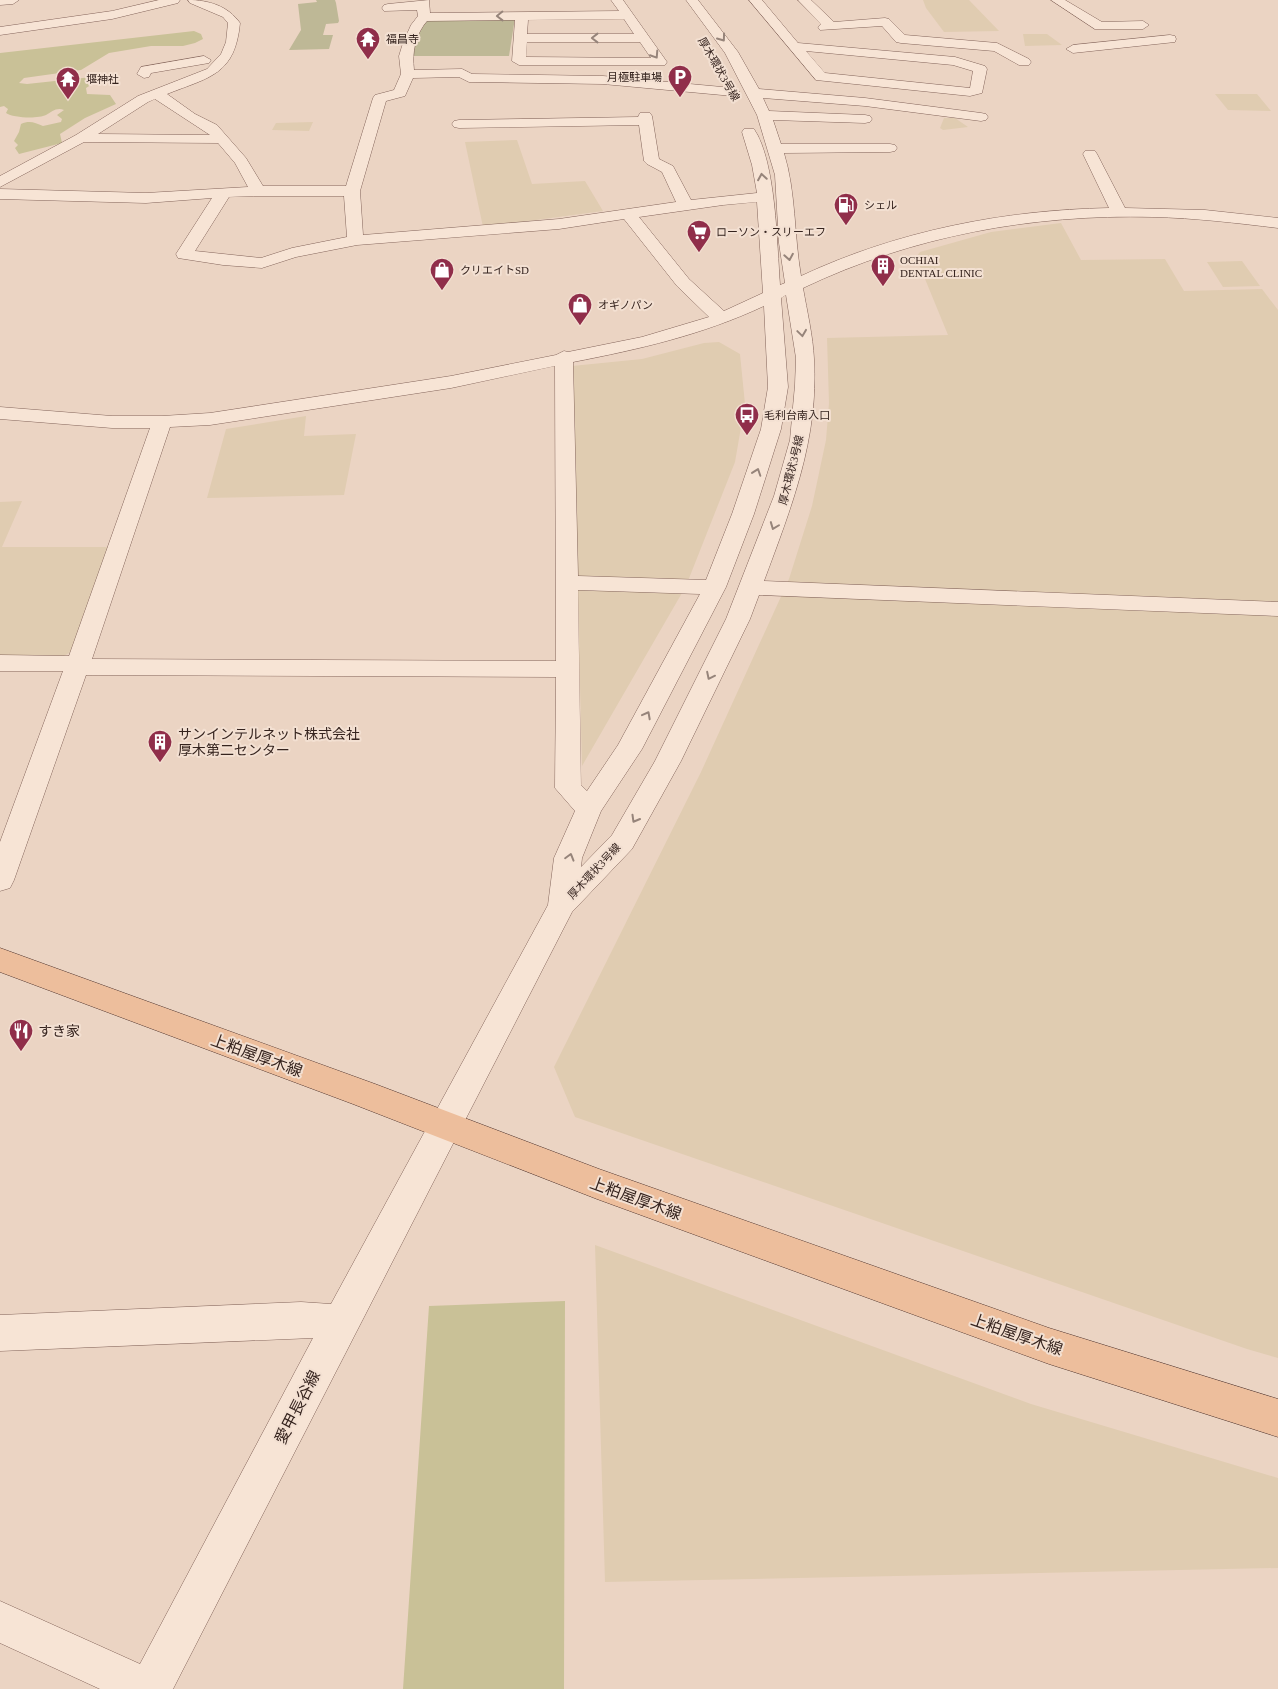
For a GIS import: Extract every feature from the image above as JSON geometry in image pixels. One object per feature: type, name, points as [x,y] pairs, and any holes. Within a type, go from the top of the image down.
[{"type":"main road","name":"上粕屋厚木線","points":[[0,960],[446,1126],[606,1188],[1049,1346],[1278,1418]]},
{"type":"street","points":[[0,2],[13,0]]},
{"type":"street","points":[[0,31],[112,15],[174,0]]},
{"type":"street","points":[[0,182],[82,138],[144,99],[212,72],[227,55],[232,42],[234,23],[227,14],[194,0]]},
{"type":"street","points":[[522,16],[519,61],[660,62],[618,0]]},
{"type":"street","name":"厚木環状3号線","points":[[446,1126],[562,905],[622,842],[668,760],[751,588],[786,496],[800,440],[805,385],[805,358],[787,243],[783,175],[764,115],[754,93],[731,52],[692,0]]},
{"type":"street","points":[[755,0],[781,31],[794,46],[821,77],[970,92],[978,90],[980,69],[955,60],[794,46]]},
{"type":"street","points":[[804,0],[827,26],[885,22],[901,39],[997,47],[1024,62]]},
{"type":"street","points":[[1057,0],[1099,26],[1143,25]]},
{"type":"street","points":[[388,8],[424,8],[522,16],[627,15]]},
{"type":"street","points":[[357,240],[352,191],[380,98],[400,93],[408,74],[406,56],[409,43],[424,8]]},
{"type":"street","points":[[520,38],[644,38]]},
{"type":"street","points":[[1073,49],[1170,39]]},
{"type":"street","points":[[146,69],[200,60],[221,61]]},
{"type":"street","points":[[408,74],[462,73],[469,78],[619,81],[733,92]]},
{"type":"street","name":"厚木環状3号線","points":[[726,77],[740,105]]},
{"type":"street","points":[[156,93],[190,117],[212,128],[241,161],[256,187],[254,191]]},
{"type":"street","points":[[754,93],[865,102],[981,117]]},
{"type":"street","points":[[764,115],[866,121]]},
{"type":"street","points":[[459,124],[529,120],[645,119],[652,161],[649,164],[668,169],[685,205]]},
{"type":"street","name":"厚木環状3号線","points":[[562,905],[568,858],[589,809],[629,749],[715,587],[743,514],[770,429],[778,387],[765,197],[760,165],[745,120]]},
{"type":"street","points":[[82,138],[222,139]]},
{"type":"street","points":[[774,149],[890,148]]},
{"type":"street","points":[[1090,154],[1119,212]]},
{"type":"street","points":[[0,194],[138,198],[254,191],[352,191]]},
{"type":"street","points":[[222,194],[184,254],[262,263],[292,253],[357,240],[505,230],[722,200],[765,197]]},
{"type":"street","points":[[0,413],[112,422],[162,422],[210,419],[442,384],[564,357],[645,342],[722,318],[838,265],[939,233],[1044,216],[1119,212],[1205,215],[1278,223]]},
{"type":"street","points":[[628,214],[674,274],[699,301],[722,318]]},
{"type":"street","points":[[564,357],[568,583],[568,788],[589,809]]},
{"type":"street","points":[[0,880],[77,667],[162,422]]},
{"type":"street","points":[[568,583],[715,587]]},
{"type":"street","points":[[751,588],[1278,609]]},
{"type":"street","points":[[0,662],[67,664],[77,667],[568,669]]},
{"type":"street","name":"愛甲長谷線","points":[[149,1689],[446,1126]]},
{"type":"street","points":[[0,1333],[301,1320],[341,1322]]},
{"type":"street","points":[[0,1622],[149,1689]]},
{"type":"shaded area","points":[[316,0],[335,0],[336,3],[339,21],[338,23],[326,24],[323,35],[333,35],[329,49],[289,50],[301,30],[298,4],[317,2]]},
{"type":"shaded area","points":[[923,0],[969,0],[999,31],[944,32],[926,8]]},
{"type":"shaded area","points":[[515,18],[509,56],[411,56],[420,24],[425,19]]},
{"type":"shaded area","name":"堰神社","points":[[194,31],[201,34],[203,39],[183,46],[151,46],[109,53],[81,70],[24,78],[19,83],[27,84],[92,77],[96,79],[94,83],[86,88],[87,94],[110,95],[116,104],[85,118],[60,134],[62,143],[19,154],[15,148],[18,145],[14,141],[21,124],[30,122],[43,126],[61,122],[62,119],[57,115],[64,110],[56,109],[46,115],[32,117],[20,117],[6,113],[8,109],[4,106],[0,107],[0,53]]},
{"type":"shaded area","points":[[1023,34],[1047,34],[1062,45],[1025,46]]},
{"type":"shaded area","points":[[1215,94],[1257,94],[1271,111],[1228,110]]},
{"type":"shaded area","points":[[944,118],[955,118],[968,127],[943,130],[940,128]]},
{"type":"shaded area","points":[[313,122],[309,131],[272,130],[276,123]]},
{"type":"shaded area","points":[[517,140],[532,184],[585,181],[603,211],[483,227],[465,142]]},
{"type":"shaded area","points":[[1061,223],[1081,260],[1165,259],[1184,291],[1262,289],[1278,310],[1278,1358],[1247,1349],[575,1117],[554,1067],[701,772],[789,579],[812,506],[826,440],[829,403],[827,338],[948,335],[916,257],[920,252],[991,232]]},
{"type":"shaded area","points":[[1242,261],[1260,286],[1223,287],[1207,262]]},
{"type":"shaded area","points":[[719,342],[740,354],[745,404],[735,462],[686,586],[582,766],[572,366],[642,359],[704,343]]},
{"type":"shaded area","points":[[306,416],[304,436],[356,434],[344,495],[207,498],[226,429]]},
{"type":"shaded area","points":[[22,501],[2,547],[113,547],[76,649],[62,657],[0,657],[0,502]]},
{"type":"shaded area","points":[[595,1245],[1031,1404],[1278,1478],[1278,1568],[605,1582]]},
{"type":"shaded area","points":[[565,1301],[564,1689],[403,1689],[429,1306]]},
{"type":"place","name":"福昌寺","points":[[368,60]]},
{"type":"place","name":"月極駐車場","points":[[680,98]]},
{"type":"place","name":"堰神社","points":[[68,100]]},
{"type":"place","name":"シェル","points":[[846,226]]},
{"type":"place","name":"ローソン・スリーエフ","points":[[699,253]]},
{"type":"place","name":"OCHIAI DENTAL CLINIC","points":[[883,287]]},
{"type":"place","name":"クリエイトSD","points":[[442,291]]},
{"type":"place","name":"オギノパン","points":[[580,326]]},
{"type":"place","name":"毛利台南入口","points":[[747,436]]},
{"type":"place","name":"サンインテルネット株式会社 厚木第二センター","points":[[160,763]]},
{"type":"place","name":"すき家","points":[[21,1052]]}]
